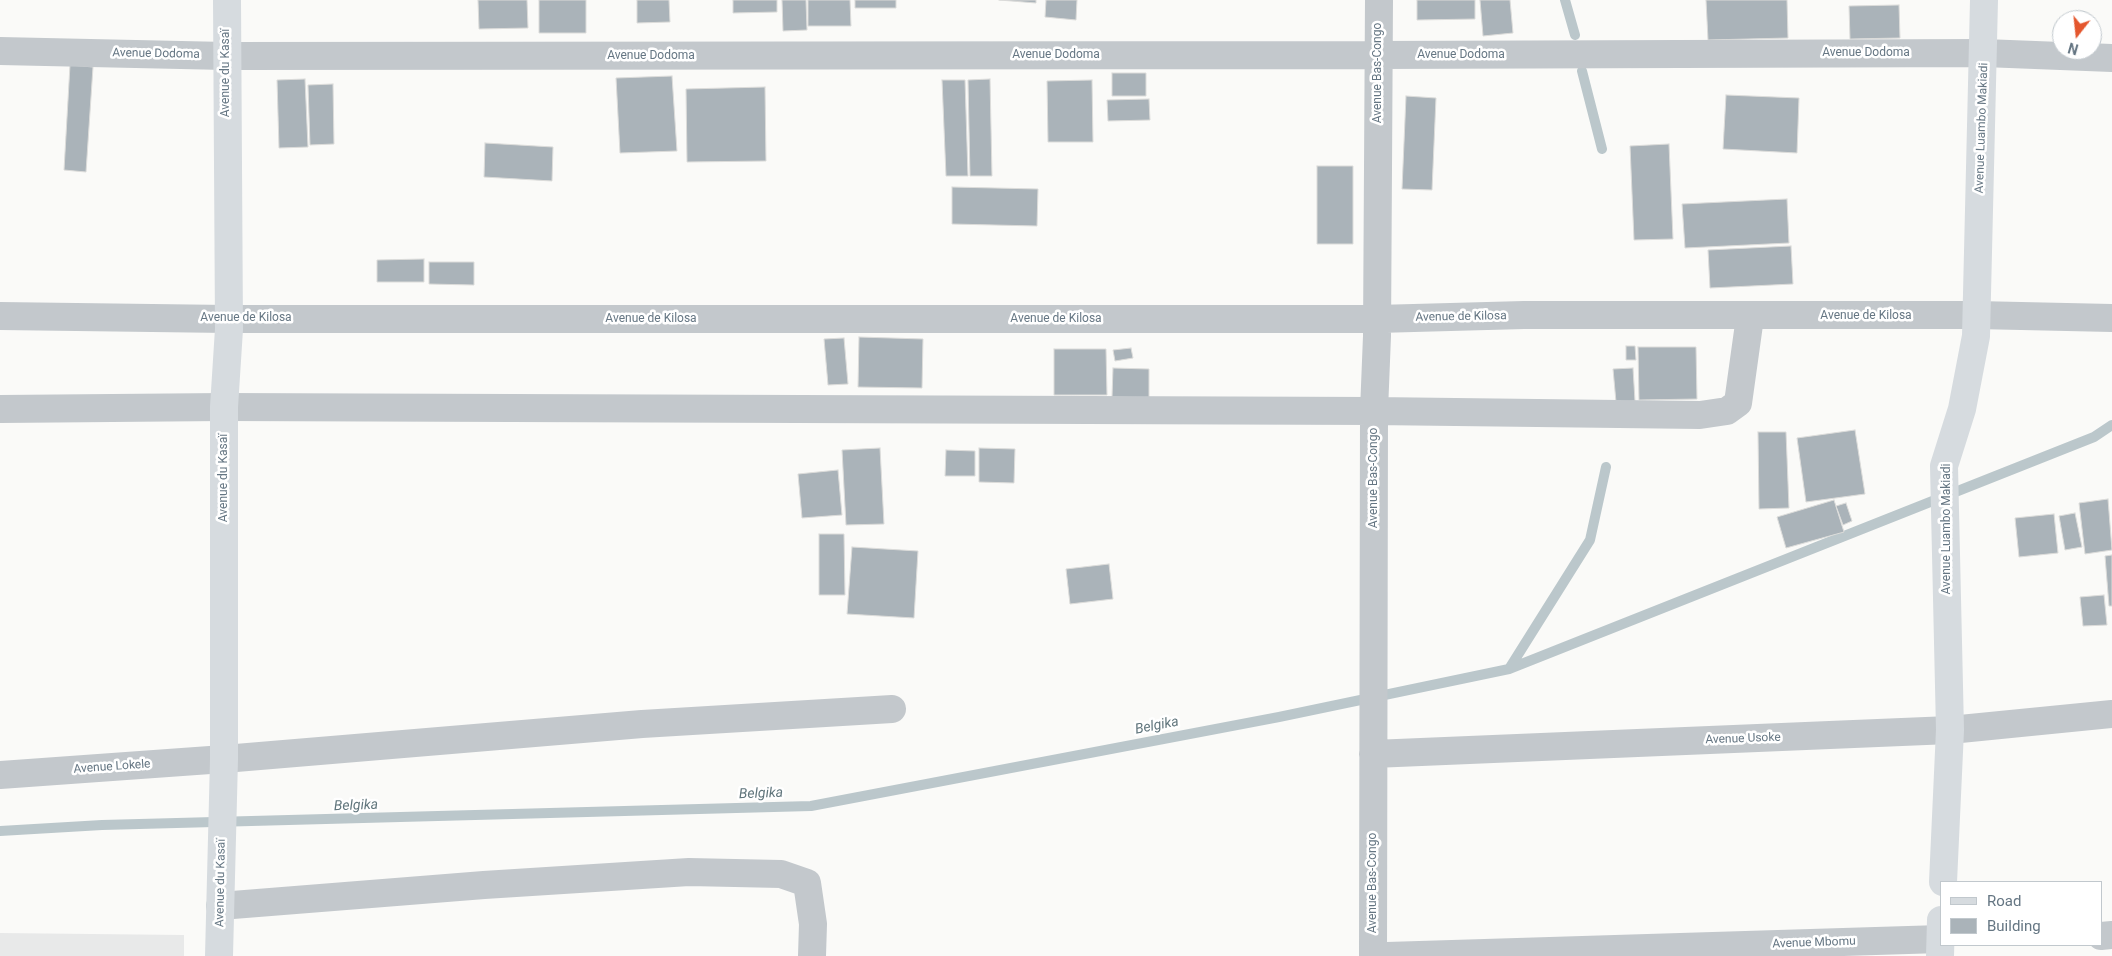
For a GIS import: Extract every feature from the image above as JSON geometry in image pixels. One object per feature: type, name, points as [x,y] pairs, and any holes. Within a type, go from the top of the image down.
[{"type":"street","name":"Avenue du Kasaï","points":[[219,956],[224,759],[224,407],[229,329],[227,0]]},
{"type":"street","name":"Avenue Bas-Congo","points":[[1373,956],[1374,411],[1377,319],[1377,56],[1379,0]]},
{"type":"street","name":"Avenue Luambo Makiadi","points":[[1943,881],[1950,730],[1944,466],[1962,409],[1976,336],[1984,0]]},
{"type":"street","name":"Avenue Dodoma","points":[[0,51],[226,56],[1377,56],[1984,53],[2112,58]]},
{"type":"street","name":"Avenue de Kilosa","points":[[0,316],[228,319],[1377,319],[1524,315],[1750,317],[1976,315],[2112,318]]},
{"type":"street","points":[[0,408],[1374,411],[1700,415],[1727,411],[1738,403],[1750,317]]},
{"type":"street","name":"Avenue Lokele","points":[[0,775],[224,759],[642,724],[892,709]]},
{"type":"street","name":"Avenue Usoke","points":[[1374,744],[1950,730],[2112,714]]},
{"type":"street","points":[[220,906],[484,885],[689,872],[782,874],[807,883],[813,924],[812,956]]},
{"type":"street","name":"Avenue Mbomu","points":[[1387,956],[1940,939]]},
{"type":"shaded area","points":[[0,933],[184,935],[184,956],[0,956]]},
{"type":"building","points":[[478,0],[527,0],[528,28],[479,29]]},
{"type":"building","points":[[539,0],[586,0],[586,33],[539,33]]},
{"type":"building","points":[[637,0],[669,0],[670,22],[637,23]]},
{"type":"building","points":[[733,0],[777,0],[777,12],[733,13]]},
{"type":"building","points":[[782,0],[806,0],[807,30],[783,31]]},
{"type":"building","points":[[808,0],[850,0],[851,26],[808,26]]},
{"type":"building","points":[[855,0],[896,0],[896,8],[855,8]]},
{"type":"building","points":[[999,0],[1036,0],[1036,3]]},
{"type":"building","points":[[1046,0],[1077,0],[1076,20],[1045,17]]},
{"type":"building","points":[[1417,0],[1475,0],[1475,19],[1417,20]]},
{"type":"building","points":[[1480,0],[1510,0],[1513,33],[1483,36]]},
{"type":"building","points":[[1706,0],[1787,0],[1788,38],[1708,40]]},
{"type":"building","points":[[1899,5],[1900,38],[1850,39],[1849,6]]},
{"type":"building","points":[[70,65],[93,67],[86,172],[64,170]]},
{"type":"building","points":[[1112,73],[1146,73],[1146,96],[1112,96]]},
{"type":"building","points":[[672,76],[677,151],[620,153],[616,78]]},
{"type":"building","points":[[305,79],[308,147],[279,148],[277,80]]},
{"type":"building","points":[[990,79],[992,176],[970,176],[968,80]]},
{"type":"building","points":[[942,80],[965,80],[968,176],[946,176]]},
{"type":"building","points":[[1092,80],[1093,142],[1048,142],[1047,81]]},
{"type":"building","points":[[333,84],[334,144],[310,145],[308,85]]},
{"type":"building","points":[[765,87],[766,161],[687,162],[686,89]]},
{"type":"building","points":[[1726,95],[1799,98],[1797,153],[1723,149]]},
{"type":"building","points":[[1406,96],[1436,98],[1432,190],[1402,189]]},
{"type":"building","points":[[1149,99],[1150,120],[1108,121],[1107,100]]},
{"type":"building","points":[[485,143],[553,147],[552,181],[484,177]]},
{"type":"building","points":[[1669,144],[1673,239],[1634,240],[1630,146]]},
{"type":"building","points":[[1317,166],[1353,166],[1353,244],[1317,244]]},
{"type":"building","points":[[952,187],[1038,189],[1037,226],[952,224]]},
{"type":"building","points":[[1787,199],[1789,243],[1685,248],[1682,204]]},
{"type":"building","points":[[1791,246],[1793,284],[1710,288],[1708,250]]},
{"type":"building","points":[[424,259],[424,282],[377,282],[377,260]]},
{"type":"building","points":[[429,262],[474,262],[474,285],[429,284]]},
{"type":"building","points":[[859,337],[923,339],[922,388],[858,387]]},
{"type":"building","points":[[844,338],[848,384],[828,385],[824,339]]},
{"type":"building","points":[[1626,346],[1635,346],[1636,360],[1626,360]]},
{"type":"building","points":[[1638,347],[1696,347],[1697,399],[1639,400]]},
{"type":"building","points":[[1131,348],[1133,358],[1115,361],[1113,350]]},
{"type":"building","points":[[1054,349],[1106,349],[1107,395],[1054,395]]},
{"type":"building","points":[[1113,368],[1149,369],[1149,398],[1112,397]]},
{"type":"building","points":[[1633,368],[1635,401],[1616,402],[1613,369]]},
{"type":"building","points":[[1855,430],[1865,494],[1806,502],[1797,438]]},
{"type":"building","points":[[1758,432],[1786,432],[1789,508],[1759,509]]},
{"type":"building","points":[[880,448],[884,524],[846,525],[842,450]]},
{"type":"building","points":[[979,448],[1015,449],[1014,483],[979,482]]},
{"type":"building","points":[[946,450],[975,451],[975,476],[945,476]]},
{"type":"building","points":[[838,470],[842,515],[802,518],[798,474]]},
{"type":"building","points":[[2108,499],[2112,550],[2085,554],[2079,503]]},
{"type":"building","points":[[1834,500],[1844,532],[1786,548],[1777,517]]},
{"type":"building","points":[[1846,503],[1852,521],[1843,525],[1836,506]]},
{"type":"building","points":[[2075,513],[2082,547],[2065,550],[2059,516]]},
{"type":"building","points":[[2054,514],[2058,553],[2019,557],[2015,518]]},
{"type":"building","points":[[819,534],[844,534],[845,595],[819,595]]},
{"type":"building","points":[[852,547],[918,551],[914,618],[847,614]]},
{"type":"building","points":[[2112,555],[2112,606],[2109,606],[2105,556]]},
{"type":"building","points":[[1109,564],[1113,599],[1070,604],[1066,569]]},
{"type":"building","points":[[2104,595],[2107,625],[2083,626],[2080,597]]},
{"type":"waterway","points":[[1565,0],[1575,35]]},
{"type":"waterway","points":[[1582,71],[1602,149]]},
{"type":"waterway","name":"Belgika","points":[[0,831],[102,825],[811,806],[1279,717],[1509,669],[2094,437],[2112,425]]},
{"type":"waterway","points":[[1509,669],[1590,540],[1606,467]]}]
